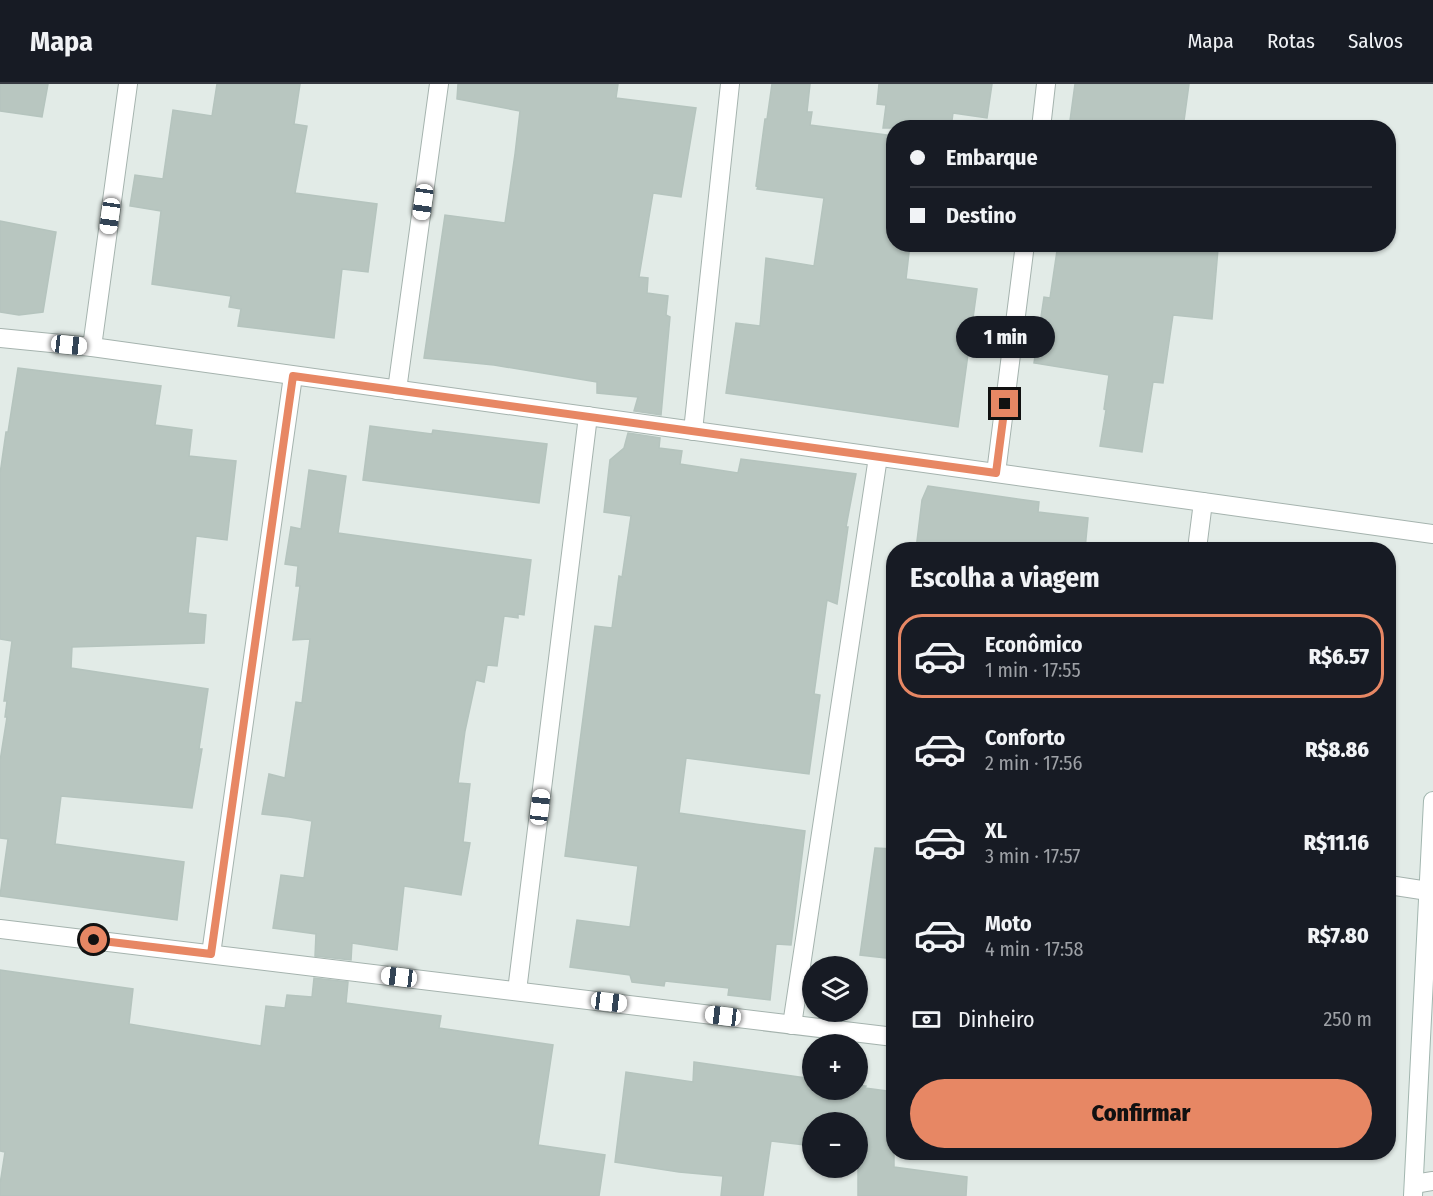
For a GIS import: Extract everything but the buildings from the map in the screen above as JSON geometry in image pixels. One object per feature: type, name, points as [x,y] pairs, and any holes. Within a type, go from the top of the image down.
[{"type":"street","points":[[92,347],[128,84]]},
{"type":"street","points":[[397,390],[439,84]]},
{"type":"street","points":[[693,431],[730,84]]},
{"type":"street","points":[[1042,120],[1046,84]]},
{"type":"street","points":[[996,473],[1025,252]]},
{"type":"street","points":[[0,338],[92,347],[1433,534]]},
{"type":"street","points":[[211,954],[293,376]]},
{"type":"street","points":[[517,991],[588,416]]},
{"type":"street","points":[[792,1024],[878,457]]},
{"type":"street","points":[[1198,542],[1203,502]]},
{"type":"street","points":[[1433,801],[1413,1190],[1433,1181]]},
{"type":"street","points":[[1396,886],[1428,891]]},
{"type":"street","points":[[0,929],[886,1036]]},
{"type":"route","points":[[94,940],[211,954],[293,376],[996,473],[1005,404]]}]
